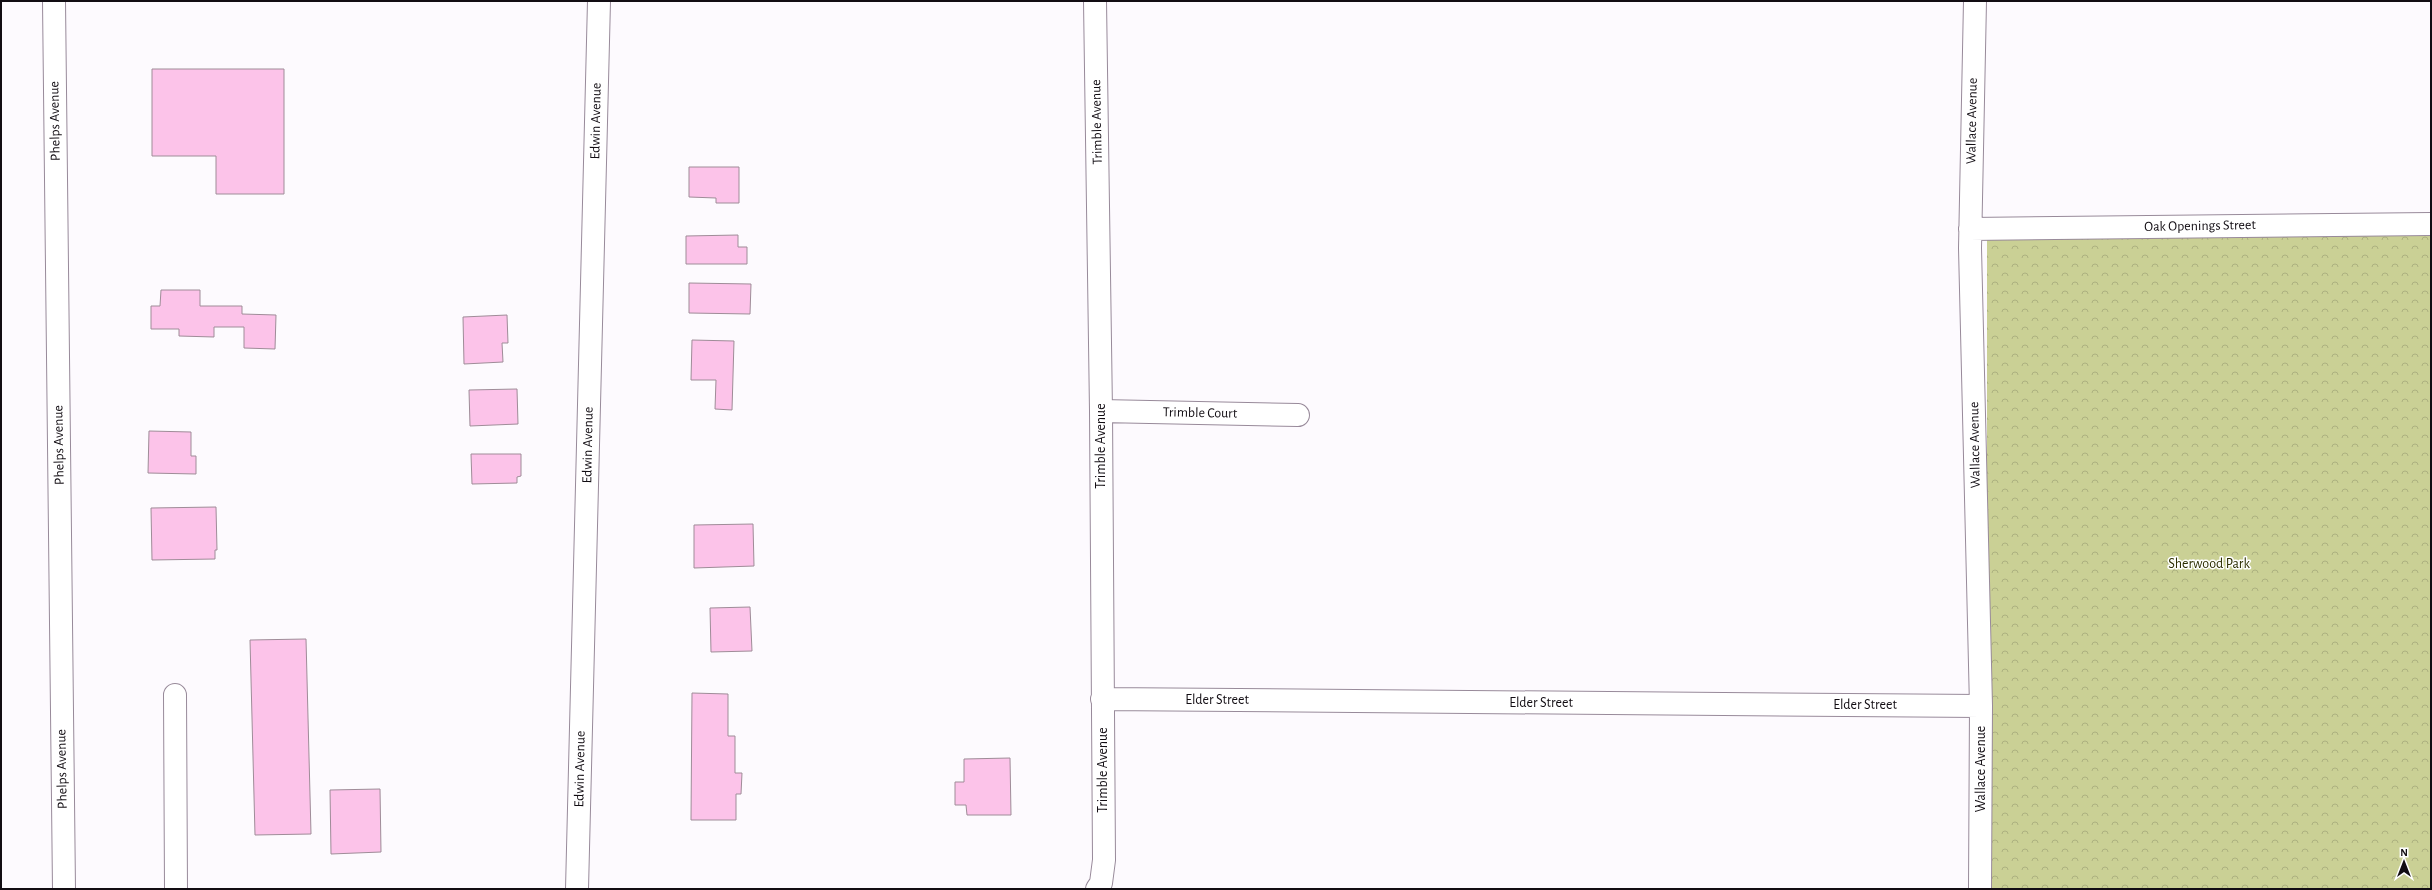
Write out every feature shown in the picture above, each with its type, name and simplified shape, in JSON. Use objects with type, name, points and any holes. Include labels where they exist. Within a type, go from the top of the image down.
[{"type":"street","name":"Phelps Avenue","points":[[54,1],[64,889]]},
{"type":"street","name":"Edwin Avenue","points":[[577,889],[599,1]]},
{"type":"street","name":"Trimble Avenue","points":[[1095,1],[1101,410],[1104,860],[1101,883],[1097,889]]},
{"type":"street","name":"Wallace Avenue","points":[[1975,1],[1970,229],[1981,706],[1980,889]]},
{"type":"street","name":"Oak Openings Street","points":[[1970,229],[2431,224]]},
{"type":"street","name":"Trimble Court","points":[[1101,410],[1298,415]]},
{"type":"street","points":[[175,695],[176,889]]},
{"type":"street","name":"Elder Street","points":[[1102,699],[1981,706]]},
{"type":"green space","name":"Sherwood Park","points":[[2431,231],[2431,889],[1987,889],[1987,240]]},
{"type":"building","points":[[152,69],[284,69],[284,194],[216,194],[216,156],[152,156]]},
{"type":"building","points":[[689,167],[739,167],[739,203],[716,203],[716,198],[689,197]]},
{"type":"building","points":[[738,235],[738,247],[747,247],[747,264],[686,264],[686,236]]},
{"type":"building","points":[[689,283],[751,284],[750,314],[689,313]]},
{"type":"building","points":[[161,290],[200,290],[200,306],[242,306],[242,314],[276,315],[275,349],[244,348],[244,327],[214,327],[214,337],[179,336],[179,329],[151,329],[151,306],[160,306]]},
{"type":"building","points":[[507,315],[508,343],[502,343],[503,362],[464,364],[463,317]]},
{"type":"building","points":[[692,340],[734,341],[732,410],[715,409],[716,380],[691,380]]},
{"type":"building","points":[[517,389],[518,424],[470,426],[469,390]]},
{"type":"building","points":[[149,431],[191,432],[191,456],[196,456],[196,474],[148,473]]},
{"type":"building","points":[[471,454],[521,454],[521,476],[517,477],[517,483],[472,484]]},
{"type":"building","points":[[216,507],[217,550],[215,550],[215,559],[152,560],[151,508]]},
{"type":"building","points":[[753,524],[754,566],[694,568],[694,525]]},
{"type":"building","points":[[750,607],[752,651],[711,652],[710,608]]},
{"type":"building","points":[[306,639],[311,834],[255,835],[250,640]]},
{"type":"building","points":[[692,693],[728,694],[728,736],[735,736],[735,773],[742,773],[741,794],[736,794],[736,820],[691,820]]},
{"type":"building","points":[[1010,758],[1011,815],[967,815],[966,805],[955,805],[955,782],[964,782],[964,759]]},
{"type":"building","points":[[380,789],[381,852],[331,854],[330,790]]}]
